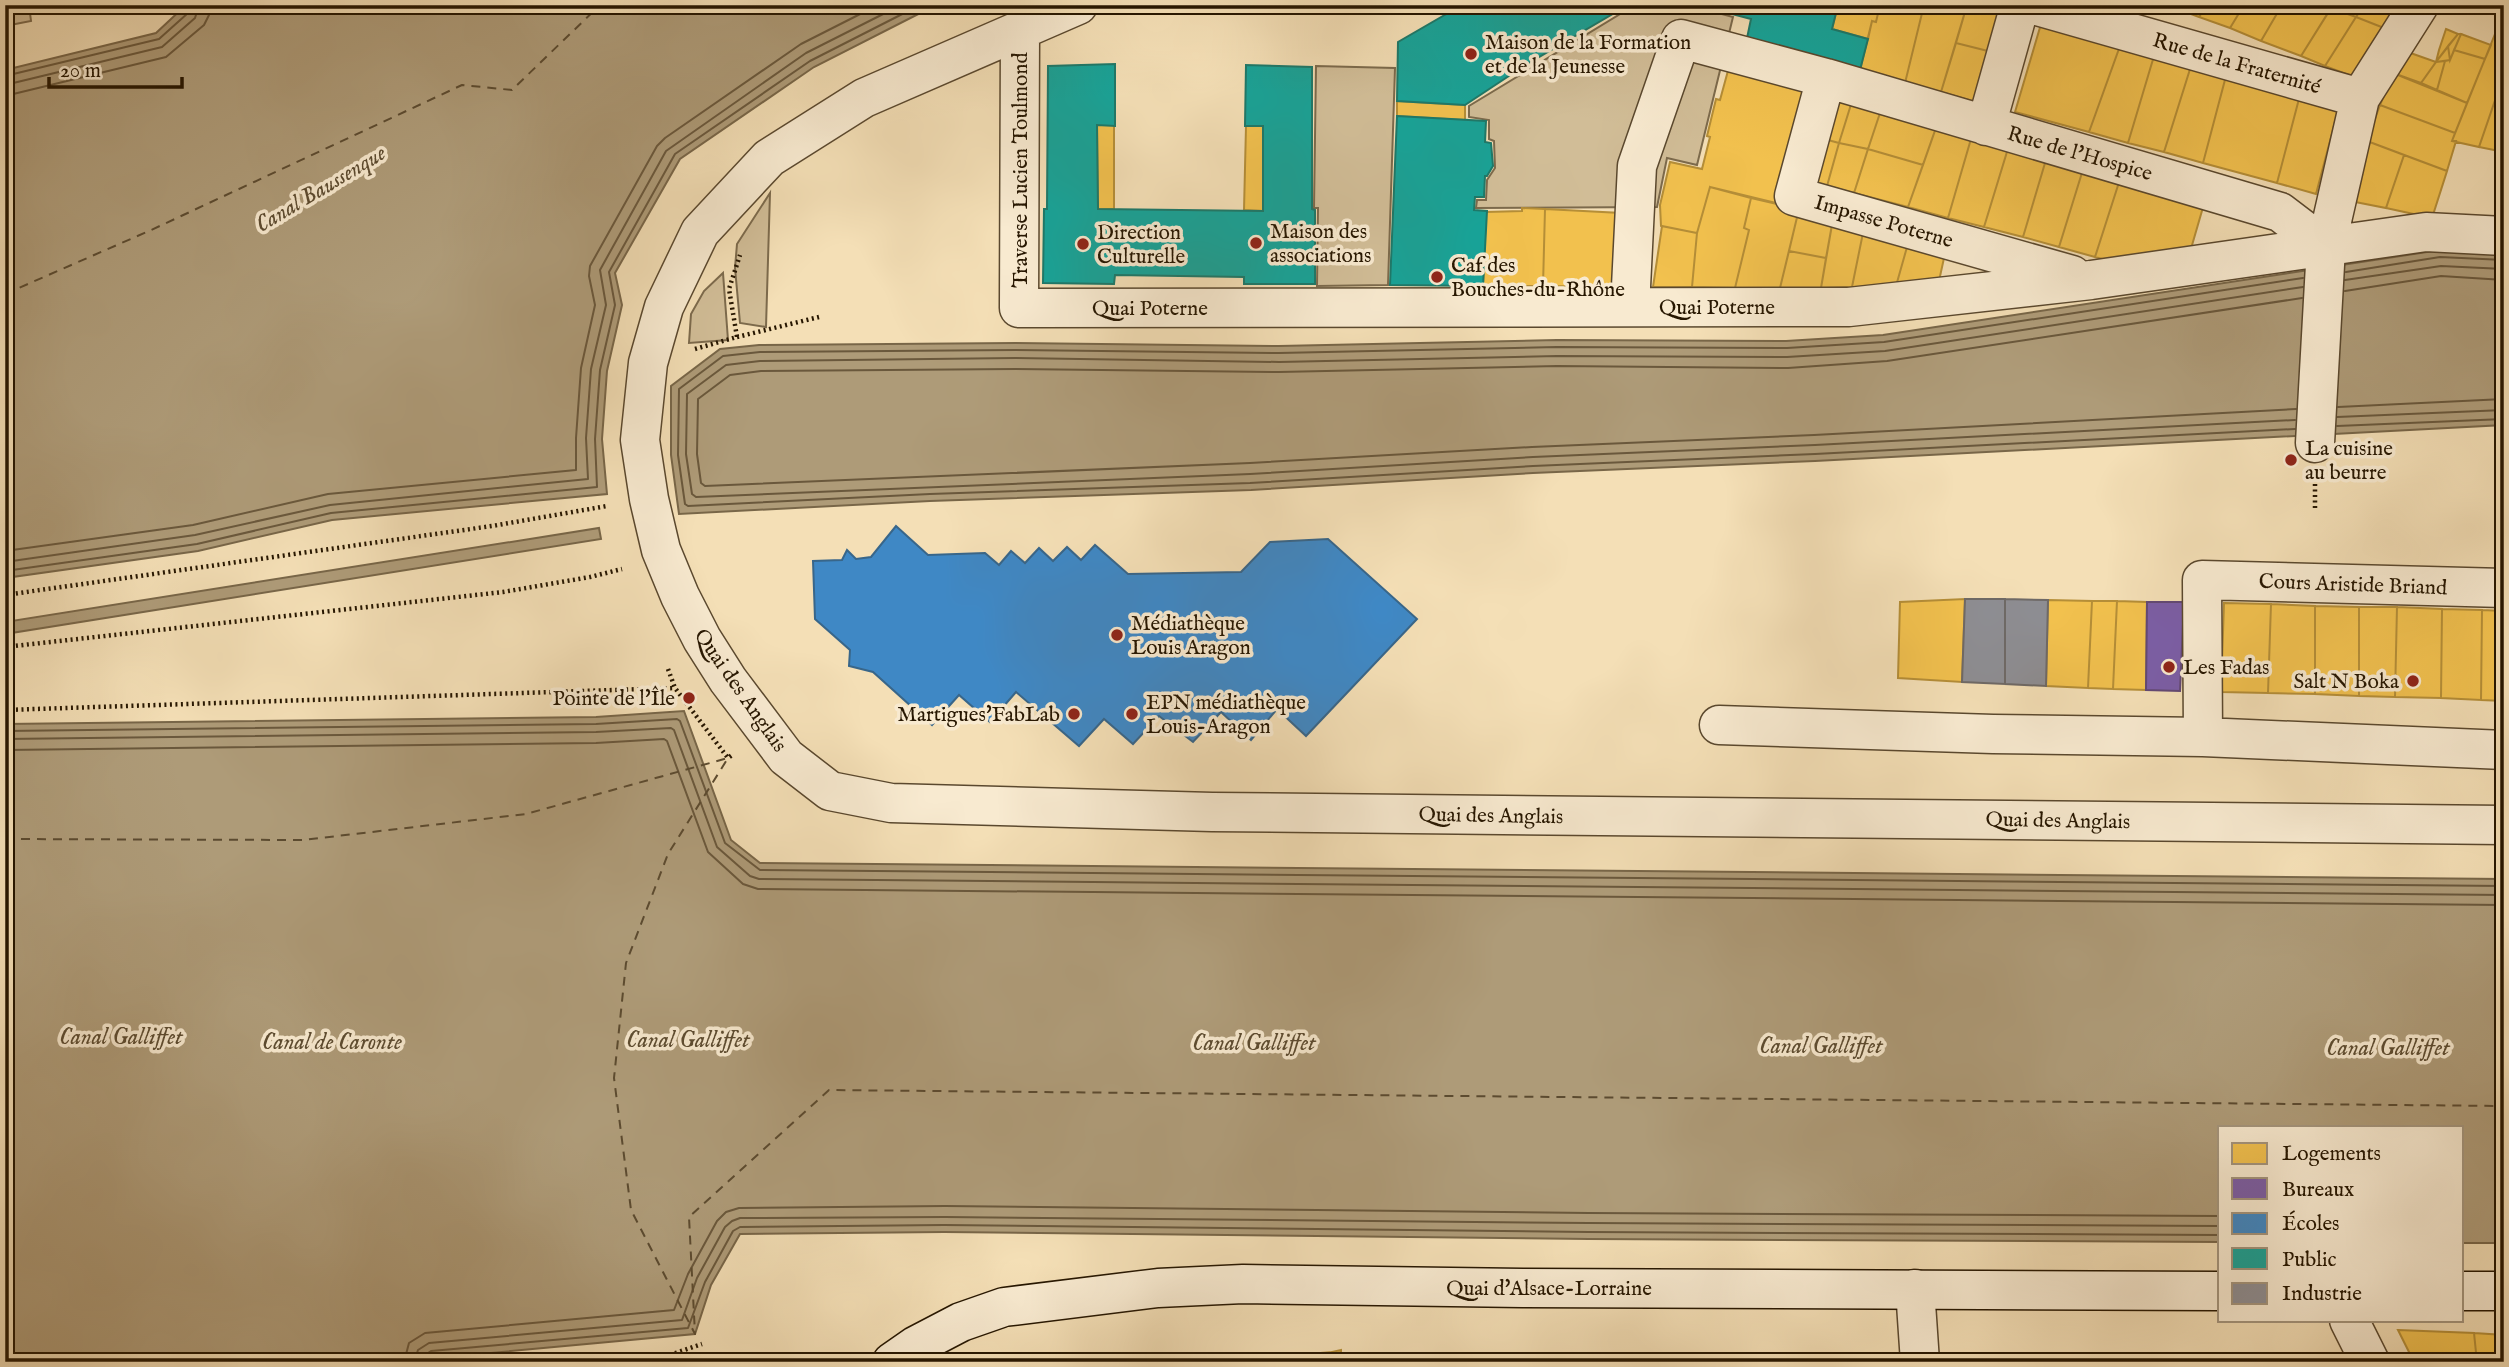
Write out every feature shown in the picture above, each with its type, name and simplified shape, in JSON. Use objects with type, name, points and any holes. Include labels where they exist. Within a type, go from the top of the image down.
[{"type":"street","name":"Quai des Anglais","points":[[1078,5],[864,98],[769,158],[701,232],[664,307],[648,363],[640,440],[649,499],[661,550],[696,628],[728,680],[786,757],[830,791],[891,803],[1226,812],[2504,825]]},
{"type":"street","points":[[1986,125],[2020,5]]},
{"type":"street","name":"Rue de la Fraternité","points":[[2034,5],[2360,98]]},
{"type":"street","points":[[2315,443],[2326,247],[2360,98],[2419,5]]},
{"type":"street","name":"Traverse Lucien Toulmond","points":[[1019,308],[1020,31]]},
{"type":"street","name":"Rue de l'Hospice","points":[[1630,307],[1637,166],[1681,39],[1825,78],[2280,212],[2326,247]]},
{"type":"street","name":"Impasse Poterne","points":[[1825,78],[1794,196],[2091,280]]},
{"type":"street","name":"Quai Poterne","points":[[1019,308],[1849,307],[2091,280],[2426,232],[2504,236]]},
{"type":"street","name":"Cours Aristide Briand","points":[[2203,737],[2202,580],[2504,588]]},
{"type":"street","points":[[1719,725],[1993,734],[2203,737],[2504,750]]},
{"type":"street","name":"Quai d'Alsace-Lorraine","points":[[892,1362],[915,1346],[961,1322],[1004,1307],[1158,1288],[1244,1284],[2218,1291]]},
{"type":"street","points":[[1915,1289],[1920,1362]]},
{"type":"street","points":[[2464,1291],[2504,1291]]},
{"type":"street","points":[[2350,1322],[2370,1362]]},
{"type":"path","points":[[737,337],[729,289],[743,244]]},
{"type":"path","points":[[692,350],[819,317]]},
{"type":"path","points":[[5,595],[492,526],[610,506]]},
{"type":"path","points":[[5,647],[503,592],[590,577],[629,567]]},
{"type":"path","points":[[5,710],[675,688]]},
{"type":"path","points":[[649,1362],[702,1344]]},
{"type":"shaded area","points":[[5,5],[29,5],[31,21],[5,26]]},
{"type":"shaded area","points":[[1635,5],[1688,5],[1733,17],[1697,165],[1667,158],[1657,207],[1476,208],[1477,200],[1486,200],[1487,180],[1495,168],[1494,141],[1489,139],[1489,120],[1469,117],[1469,106]]},
{"type":"shaded area","points":[[1316,66],[1395,68],[1388,285],[1317,286],[1318,208],[1314,208]]},
{"type":"shaded area","points":[[770,193],[766,327],[740,323],[735,268],[737,244]]},
{"type":"shaded area","points":[[723,273],[728,340],[689,343],[691,314],[704,291]]},
{"type":"water","name":"Canal Baussenque","points":[[186,5],[936,5],[814,67],[680,159],[615,273],[622,305],[607,371],[602,439],[607,494],[332,520],[198,551],[5,578],[5,70],[156,33]]},
{"type":"water","points":[[2440,250],[2504,254],[2504,425],[1533,473],[1251,490],[930,501],[679,514],[671,455],[671,386],[720,349],[759,345],[1015,343],[1279,346],[1557,340],[1786,341],[1883,335]]},
{"type":"water","points":[[599,528],[601,539],[5,634],[5,622]]},
{"type":"water","name":"Canal de Caronte","points":[[684,711],[731,840],[760,863],[2504,879],[2504,1243],[2464,1243],[2464,1126],[2218,1126],[2218,1242],[944,1232],[740,1234],[711,1285],[695,1334],[393,1362],[5,1362],[5,724],[596,717]]},
{"type":"building: Logements","points":[[1838,5],[1880,5],[1876,22],[1872,21],[1868,39],[1832,29]]},
{"type":"building: Logements","points":[[1880,5],[1924,5],[1905,83],[1860,70],[1872,21],[1876,22]]},
{"type":"building: Logements","points":[[1924,5],[1967,5],[1941,92],[1905,83]]},
{"type":"building: Logements","points":[[1967,5],[2008,16],[1996,53],[1956,43]]},
{"type":"building: Logements","points":[[2167,5],[2207,5],[2199,17]]},
{"type":"building: Logements","points":[[2207,5],[2244,5],[2230,28],[2199,17]]},
{"type":"building: Logements","points":[[2244,5],[2282,5],[2261,41],[2230,28]]},
{"type":"building: Logements","points":[[2282,5],[2316,5],[2328,13],[2301,56],[2261,41]]},
{"type":"building: Logements","points":[[2316,5],[2332,5],[2328,13]]},
{"type":"building: Logements","points":[[2332,5],[2364,5],[2356,17],[2331,8]]},
{"type":"building: Logements","points":[[2364,5],[2399,5],[2384,28],[2356,17]]},
{"type":"building: Logements","points":[[2331,8],[2356,17],[2325,66],[2301,56]]},
{"type":"building: Logements","points":[[2503,14],[2504,74],[2479,147],[2452,141]]},
{"type":"building: Logements","points":[[2356,17],[2384,28],[2354,77],[2325,66]]},
{"type":"building: Logements","points":[[2041,24],[2120,46],[2089,132],[2015,112]]},
{"type":"building: Logements","points":[[2446,29],[2458,34],[2436,62],[2439,50]]},
{"type":"building: Logements","points":[[2461,34],[2450,60],[2448,46]]},
{"type":"building: Logements","points":[[2461,34],[2491,45],[2485,59],[2454,50]]},
{"type":"building: Logements","points":[[1956,43],[1996,53],[1983,104],[1941,92]]},
{"type":"building: Logements","points":[[2120,46],[2154,56],[2128,143],[2089,132]]},
{"type":"building: Logements","points":[[2448,46],[2450,60],[2436,62]]},
{"type":"building: Logements","points":[[2402,50],[2436,62],[2421,83],[2393,73]]},
{"type":"building: Logements","points":[[2454,50],[2485,59],[2467,103],[2437,90],[2445,61],[2450,60]]},
{"type":"building: Logements","points":[[2154,56],[2191,66],[2164,152],[2128,143]]},
{"type":"building: Logements","points":[[2445,61],[2437,90],[2421,83],[2436,62]]},
{"type":"building: Logements","points":[[2191,66],[2226,76],[2203,163],[2164,152]]},
{"type":"building: Logements","points":[[1729,67],[1805,90],[1776,203],[1710,187],[1697,233],[1661,226],[1660,205],[1670,162],[1702,169],[1716,99],[1720,100]]},
{"type":"building: Logements","points":[[2393,73],[2467,103],[2455,133],[2380,105]]},
{"type":"building: Logements","points":[[2504,74],[2504,152],[2479,147]]},
{"type":"building: Logements","points":[[2226,76],[2300,95],[2277,183],[2203,163]]},
{"type":"building: Logements","points":[[1825,91],[1853,98],[1839,143],[1813,136]]},
{"type":"building: Logements","points":[[2300,95],[2339,107],[2316,194],[2277,183]]},
{"type":"building: Logements","points":[[1853,98],[1882,107],[1868,149],[1839,143]]},
{"type":"building: Logements","points":[[1397,101],[1465,105],[1465,120],[1397,116]]},
{"type":"building: Logements","points":[[2380,105],[2455,133],[2452,141],[2456,141],[2447,171],[2367,141]]},
{"type":"building: Logements","points":[[1882,107],[1938,122],[1923,165],[1868,149]]},
{"type":"building: Logements","points":[[1938,122],[1973,132],[1948,218],[1908,207]]},
{"type":"building: Logements","points":[[1097,125],[1114,125],[1114,209],[1098,209]]},
{"type":"building: Logements","points":[[1246,126],[1263,126],[1263,211],[1244,210]]},
{"type":"building: Logements","points":[[1973,132],[2010,142],[1984,227],[1948,218]]},
{"type":"building: Logements","points":[[1813,136],[1839,143],[1827,186],[1802,180]]},
{"type":"building: Logements","points":[[2367,141],[2404,155],[2386,208],[2345,200]]},
{"type":"building: Logements","points":[[2010,142],[2048,153],[2023,237],[1984,227]]},
{"type":"building: Logements","points":[[1839,143],[1868,149],[1854,193],[1827,186]]},
{"type":"building: Logements","points":[[1868,149],[1923,165],[1908,207],[1854,193]]},
{"type":"building: Logements","points":[[2048,153],[2085,163],[2059,247],[2023,237]]},
{"type":"building: Logements","points":[[2404,155],[2447,171],[2432,218],[2386,208]]},
{"type":"building: Logements","points":[[2085,163],[2122,173],[2095,257],[2059,247]]},
{"type":"building: Logements","points":[[2122,173],[2206,197],[2188,259],[2135,268],[2095,257]]},
{"type":"building: Logements","points":[[1710,187],[1751,198],[1744,228],[1749,230],[1735,288],[1692,287],[1697,233]]},
{"type":"building: Logements","points":[[1751,198],[1799,209],[1780,288],[1735,288],[1749,230],[1744,228]]},
{"type":"building: Logements","points":[[1522,208],[1545,209],[1543,286],[1483,286],[1486,212],[1522,211]]},
{"type":"building: Logements","points":[[1545,209],[1621,213],[1617,287],[1543,286]]},
{"type":"building: Logements","points":[[1799,209],[1833,219],[1826,258],[1789,251]]},
{"type":"building: Logements","points":[[1833,219],[1864,228],[1852,287],[1821,288]]},
{"type":"building: Logements","points":[[1662,226],[1697,233],[1692,287],[1653,287]]},
{"type":"building: Logements","points":[[1864,228],[1909,240],[1896,286],[1852,287]]},
{"type":"building: Logements","points":[[1909,240],[1946,249],[1937,290],[1896,286]]},
{"type":"building: Logements","points":[[1789,251],[1826,258],[1821,288],[1780,288]]},
{"type":"building: Logements","points":[[1965,599],[1962,682],[1898,678],[1900,602]]},
{"type":"building: Logements","points":[[2048,600],[2092,601],[2088,688],[2046,686]]},
{"type":"building: Logements","points":[[2092,601],[2117,601],[2113,689],[2088,688]]},
{"type":"building: Logements","points":[[2117,601],[2147,602],[2146,690],[2113,689]]},
{"type":"building: Logements","points":[[2224,603],[2271,604],[2268,693],[2221,692]]},
{"type":"building: Logements","points":[[2271,604],[2315,606],[2315,694],[2268,693]]},
{"type":"building: Logements","points":[[2315,606],[2359,607],[2359,696],[2315,694]]},
{"type":"building: Logements","points":[[2359,607],[2397,607],[2395,697],[2359,696]]},
{"type":"building: Logements","points":[[2397,607],[2442,609],[2441,698],[2395,697]]},
{"type":"building: Logements","points":[[2442,609],[2482,610],[2481,700],[2441,698]]},
{"type":"building: Logements","points":[[2482,610],[2504,611],[2504,701],[2481,700]]},
{"type":"building: Logements","points":[[2398,1330],[2474,1333],[2477,1362],[2414,1362]]},
{"type":"building: Logements","points":[[2474,1333],[2504,1335],[2504,1362],[2477,1362]]},
{"type":"building: Logements","points":[[1341,1350],[1341,1362],[1334,1362],[1332,1352]]},
{"type":"building: Logements","points":[[1332,1352],[1334,1362],[1224,1362],[1270,1357]]},
{"type":"building: Logements","points":[[1346,1354],[1587,1355],[1588,1362],[1346,1362]]},
{"type":"building: Logements","points":[[1587,1355],[1596,1355],[1596,1362],[1588,1362]]},
{"type":"building: Logements","points":[[1596,1355],[1607,1355],[1609,1362],[1596,1362]]},
{"type":"building: Logements","points":[[1607,1355],[1618,1356],[1618,1362],[1609,1362]]},
{"type":"building: Logements","points":[[1618,1356],[1810,1359],[1810,1362],[1618,1362]]},
{"type":"building: Logements","points":[[1810,1359],[1896,1360],[1896,1362],[1810,1362]]},
{"type":"building: Bureaux","points":[[2147,602],[2184,602],[2180,691],[2146,690]]},
{"type":"building: Bureaux","points":[[1989,1360],[2115,1362],[1989,1362]]},
{"type":"building: Écoles","name":"Médiathèque Louis Aragon","points":[[896,526],[928,555],[985,553],[999,565],[1011,551],[1025,563],[1039,548],[1053,561],[1067,547],[1081,560],[1095,545],[1128,574],[1241,572],[1270,542],[1328,539],[1417,619],[1306,736],[1277,709],[1251,740],[1221,712],[1193,742],[1159,716],[1133,744],[1104,719],[1079,746],[1016,692],[990,722],[959,695],[932,725],[873,672],[849,666],[850,650],[815,619],[813,561],[842,560],[847,550],[856,559],[871,557]]},
{"type":"building: Public","name":"Maison de la Formation et de la Jeunesse","points":[[1462,5],[1628,5],[1524,66],[1465,105],[1397,101],[1398,42]]},
{"type":"building: Public","name":"Maison de la Formation et de la Jeunesse","points":[[1698,5],[1838,5],[1832,29],[1868,39],[1860,70],[1746,43],[1751,19]]},
{"type":"building: Public","points":[[1115,64],[1115,126],[1097,125],[1098,209],[1263,211],[1263,126],[1245,126],[1246,65],[1312,67],[1315,284],[1244,284],[1244,277],[1115,275],[1114,284],[1043,283],[1044,209],[1047,209],[1048,66]]},
{"type":"building: Public","points":[[1397,116],[1486,121],[1485,142],[1491,143],[1493,166],[1485,176],[1484,197],[1475,197],[1474,210],[1487,211],[1483,286],[1390,285]]},
{"type":"building: Industrie","points":[[1965,599],[2005,599],[2005,684],[1962,682]]},
{"type":"building: Industrie","points":[[2005,599],[2048,600],[2046,686],[2005,684]]},
{"type":"ferry route","points":[[5,294],[149,231],[462,85],[512,90],[600,5]]},
{"type":"ferry route","points":[[5,839],[303,840],[526,814],[728,758],[668,854],[626,963],[614,1078],[631,1210],[695,1334],[689,1217],[829,1090],[2504,1106]]},
{"type":"place","name":"Maison de la Formation et de la Jeunesse","points":[[1471,54]]},
{"type":"place","name":"Maison des associations","points":[[1256,243]]},
{"type":"place","name":"Direction Culturelle","points":[[1083,244]]},
{"type":"place","name":"Caf des Bouches-du-Rhône","points":[[1437,277]]},
{"type":"place","name":"La cuisine au beurre","points":[[2291,460]]},
{"type":"place","name":"Médiathèque Louis Aragon","points":[[1117,635]]},
{"type":"place","name":"Les Fadas","points":[[2169,667]]},
{"type":"place","name":"Salt N Boka","points":[[2413,681]]},
{"type":"place","name":"Pointe de l'Île","points":[[689,698]]},
{"type":"place","name":"Martigues'FabLab","points":[[1074,714]]},
{"type":"place","name":"EPN médiathèque Louis-Aragon","points":[[1132,714]]},
{"type":"water label","name":"Canal Galliffet","points":[[121,1036]]},
{"type":"water label","name":"Canal Galliffet","points":[[688,1039]]},
{"type":"water label","name":"Canal Galliffet","points":[[1254,1042]]},
{"type":"water label","name":"Canal Galliffet","points":[[1821,1045]]},
{"type":"water label","name":"Canal Galliffet","points":[[2388,1047]]}]
